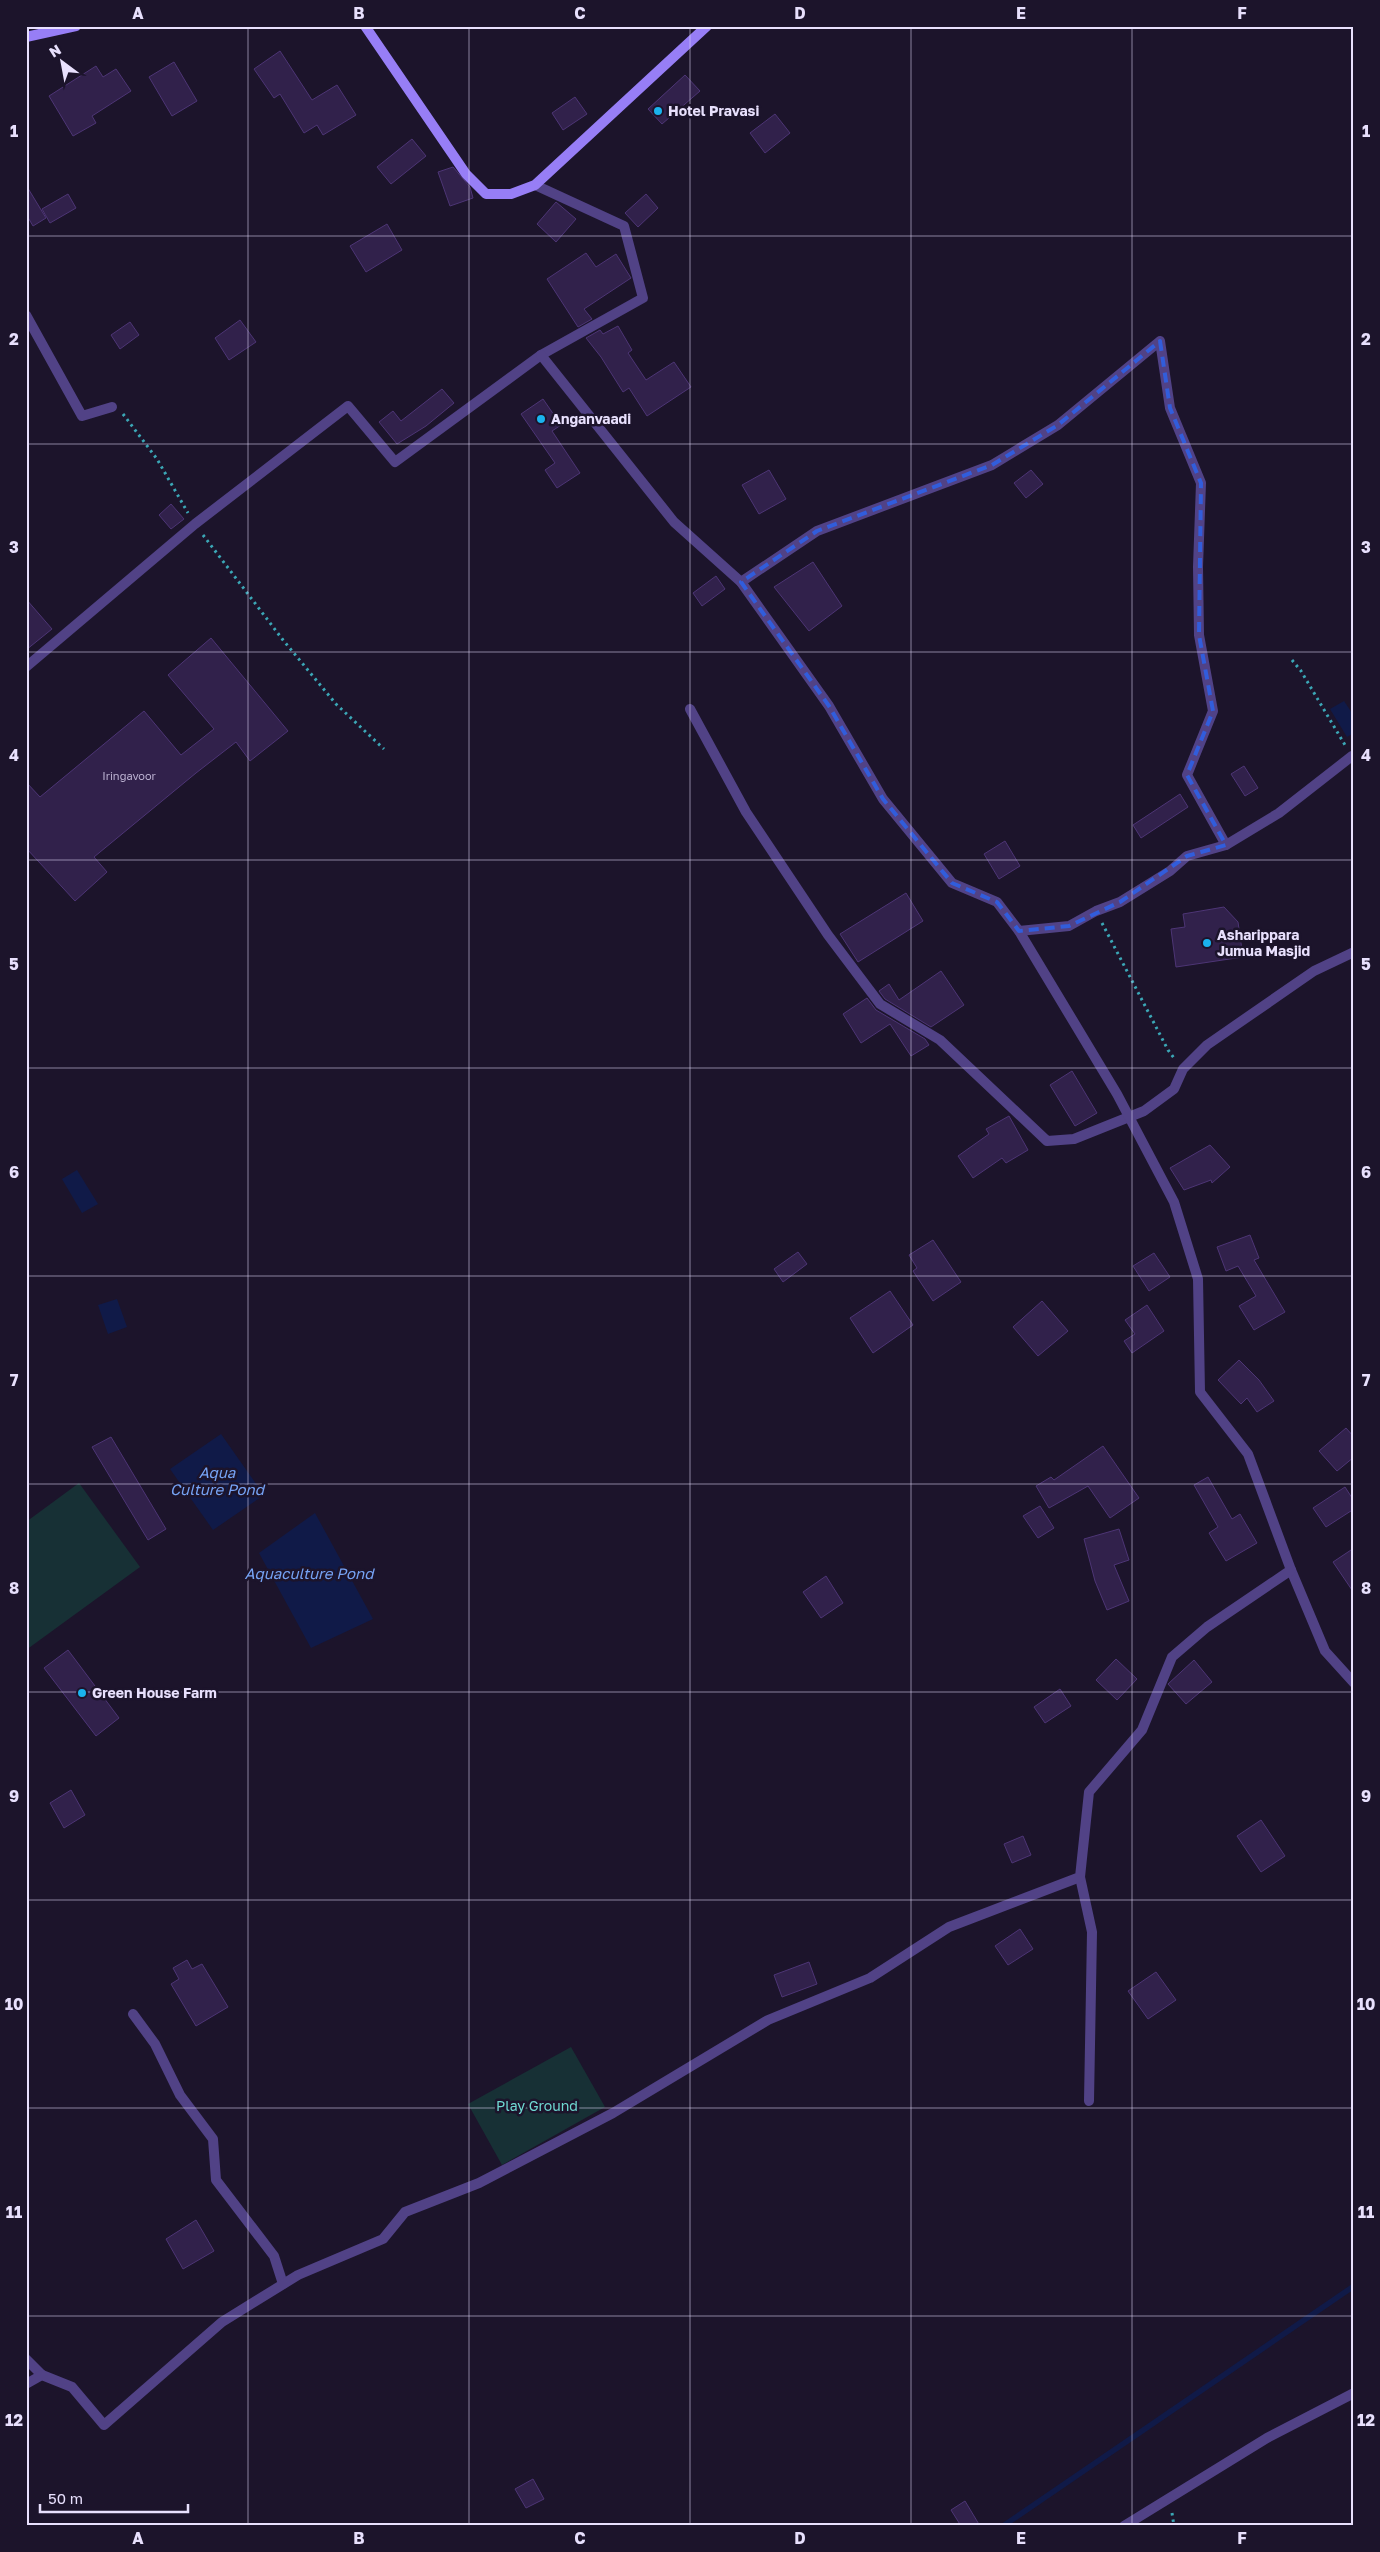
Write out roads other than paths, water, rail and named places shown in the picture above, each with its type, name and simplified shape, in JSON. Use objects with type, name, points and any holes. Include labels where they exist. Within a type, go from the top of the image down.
[{"type":"main road","points":[[26,36],[76,26]]},
{"type":"main road","points":[[365,26],[466,174],[486,194],[511,194],[535,185],[707,26]]},
{"type":"street","points":[[26,667],[195,524],[348,406],[395,462],[541,355],[643,298],[624,226],[535,185]]},
{"type":"street","points":[[26,315],[82,416],[112,407]]},
{"type":"street","points":[[741,582],[817,531],[992,465],[1058,425],[1160,341],[1170,408],[1201,483],[1199,635],[1213,711],[1188,774],[1226,845]]},
{"type":"street","points":[[541,355],[674,522],[741,582],[829,706],[883,799],[952,883],[997,902],[1019,930],[1129,1117],[1174,1202],[1198,1280],[1200,1392],[1248,1454],[1291,1570],[1325,1651],[1354,1683]]},
{"type":"street","points":[[690,709],[746,812],[828,935],[880,1004],[940,1040],[1047,1141],[1074,1140],[1144,1111],[1174,1089],[1183,1069],[1207,1045],[1314,971],[1354,952]]},
{"type":"street","points":[[1019,930],[1069,926],[1120,902],[1170,871],[1187,856],[1226,845],[1279,813],[1352,756]]},
{"type":"street","points":[[1089,2101],[1092,1932],[1080,1877],[1089,1792],[1142,1730],[1172,1657],[1207,1627],[1291,1570]]},
{"type":"street","points":[[26,2359],[42,2375],[72,2387],[104,2425],[222,2322],[298,2274],[383,2240],[405,2212],[496,2174],[613,2113],[768,2020],[870,1978],[949,1927],[1080,1877]]},
{"type":"street","points":[[133,2014],[155,2044],[180,2095],[213,2139],[216,2180],[274,2256],[283,2284]]},
{"type":"street","points":[[26,2384],[42,2375]]},
{"type":"street","points":[[1124,2526],[1267,2438],[1354,2393]]},
{"type":"water","points":[[1344,701],[1354,716],[1354,733],[1347,737],[1330,709]]},
{"type":"water","points":[[77,1170],[98,1204],[82,1213],[62,1179]]},
{"type":"water","points":[[117,1299],[127,1327],[108,1334],[98,1305]]},
{"type":"water","name":"Aqua Culture Pond","points":[[221,1434],[264,1495],[213,1530],[170,1469]]},
{"type":"water","name":"Aquaculture Pond","points":[[315,1513],[373,1619],[311,1648],[259,1553]]},
{"type":"waterway","points":[[1003,2526],[1354,2286]]},
{"type":"place","name":"Hotel Pravasi","points":[[658,111]]},
{"type":"place","name":"Anganvaadi","points":[[541,419]]},
{"type":"place","name":"Asharippara Jumua Masjid","points":[[1207,943]]},
{"type":"place","name":"Green House Farm","points":[[82,1693]]},
{"type":"park label","name":"Play Ground","points":[[537,2106]]}]
